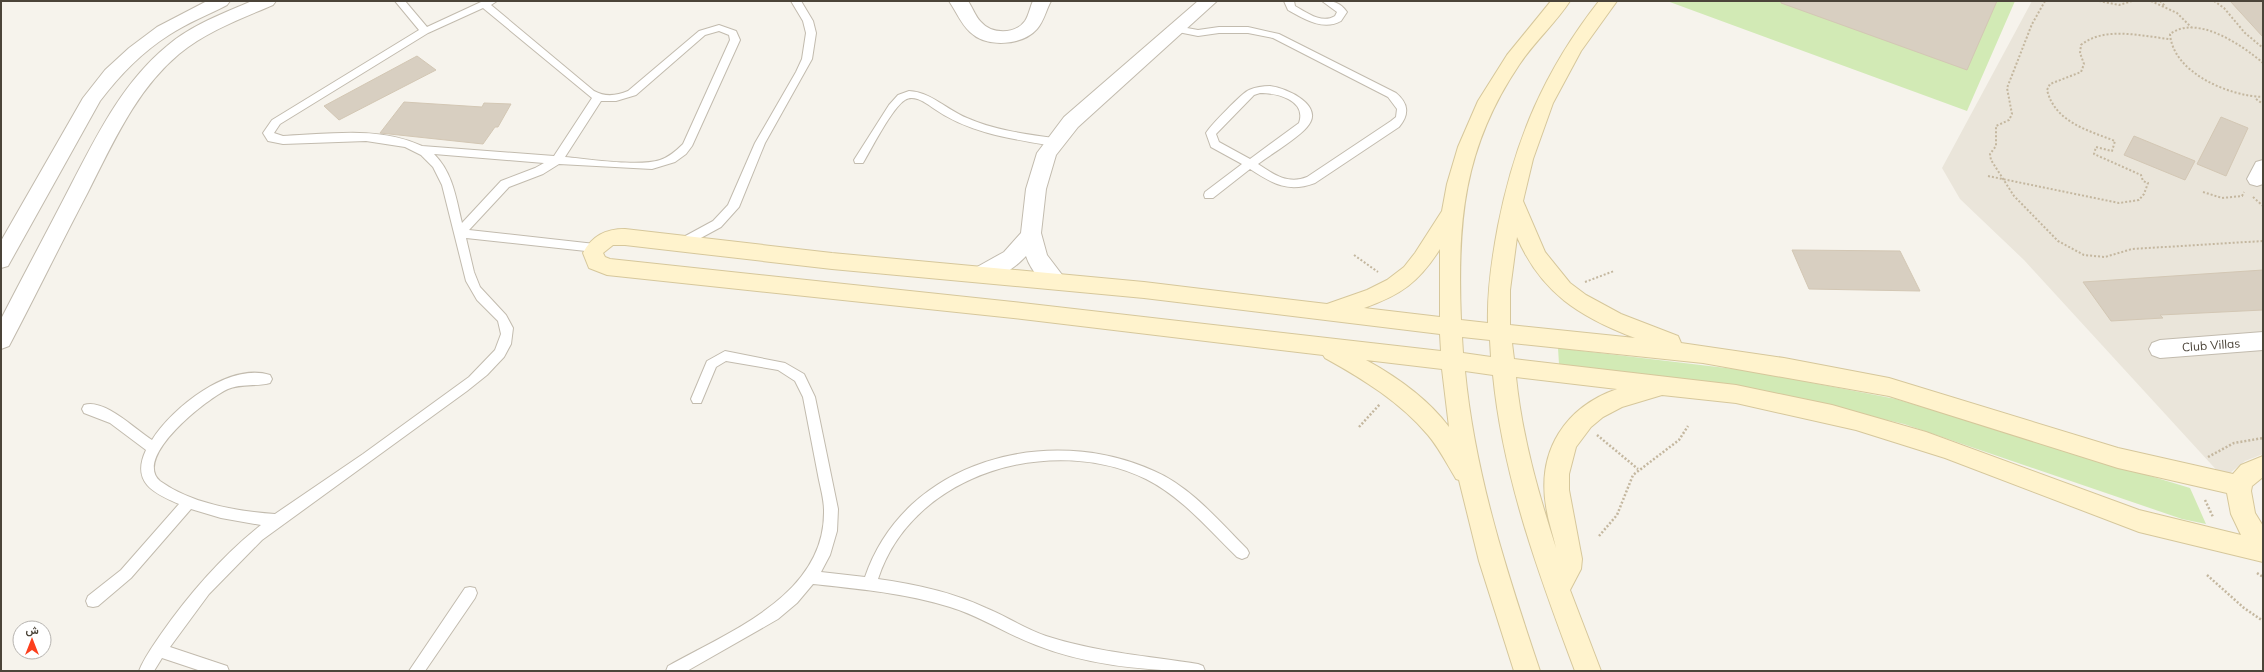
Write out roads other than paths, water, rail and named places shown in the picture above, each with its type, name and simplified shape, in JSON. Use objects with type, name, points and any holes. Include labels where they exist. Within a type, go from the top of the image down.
[{"type":"street","points":[[1,260],[92,98],[111,74],[135,52],[163,31],[221,1]]},
{"type":"street","points":[[1,313],[99,126],[126,87],[148,62],[174,39],[207,20],[251,1]]},
{"type":"street","points":[[1,340],[112,126],[140,86],[162,61],[185,41],[215,23],[267,1]]},
{"type":"street","points":[[958,1],[965,9],[974,26],[980,31],[998,36],[1014,34],[1027,28],[1033,22],[1042,1]]},
{"type":"street","points":[[984,274],[1014,257],[1025,245],[1031,233],[1038,176],[1054,142],[1071,122],[1208,1]]},
{"type":"street","points":[[1527,671],[1481,525],[1461,431],[1452,362],[1450,327],[1450,255],[1455,189],[1470,140],[1494,87],[1521,46],[1561,1]]},
{"type":"street","points":[[1588,671],[1556,589],[1521,476],[1511,429],[1503,369],[1499,300],[1513,198],[1525,152],[1545,97],[1587,26],[1608,1]]},
{"type":"street","points":[[1513,198],[1536,256],[1548,273],[1565,291],[1583,305],[1618,324],[1703,354]]},
{"type":"street","points":[[1327,312],[1379,294],[1410,274],[1422,260],[1453,210]]},
{"type":"street","points":[[1031,233],[1037,258],[1055,280]]},
{"type":"street","points":[[2240,486],[2118,458],[1944,402],[1889,387],[1836,375],[1703,354],[1500,333],[1055,280],[832,261],[618,236],[605,240],[595,248],[593,253],[596,262],[607,266],[1076,317],[1503,369],[1670,386],[1786,404],[1880,427],[1927,442],[2139,520],[2177,532],[2263,551]]},
{"type":"street","name":"Club Villas","points":[[2160,349],[2263,341]]},
{"type":"street","points":[[1324,347],[1395,390],[1420,411],[1437,430],[1472,483]]},
{"type":"street","points":[[1556,589],[1567,576],[1571,559],[1558,507],[1556,486],[1557,468],[1562,450],[1570,434],[1582,421],[1608,402],[1624,396],[1670,386]]},
{"type":"street","points":[[2263,466],[2246,475],[2240,486],[2238,498],[2240,510],[2247,524],[2263,545]]},
{"type":"lane","points":[[400,1],[425,31]]},
{"type":"lane","points":[[682,243],[717,224],[733,208],[760,143],[781,104],[801,72],[807,58],[811,33],[808,21],[796,1]]},
{"type":"lane","points":[[1289,1],[1291,8],[1326,23],[1336,20],[1342,12],[1337,6],[1327,1]]},
{"type":"lane","points":[[146,671],[159,650],[206,587],[234,558],[277,520],[402,435],[455,394],[500,354],[506,342],[508,331],[505,321],[488,306],[475,288],[470,278],[441,171],[432,157],[423,150],[408,143],[391,139],[283,140],[272,138],[268,133],[276,122],[425,31],[488,3],[590,93],[598,97],[611,99],[632,93],[707,31],[725,29],[733,33],[735,36],[687,146],[675,158],[662,164],[647,167],[423,150]]},
{"type":"lane","points":[[1176,28],[1198,33],[1219,30],[1248,30],[1276,36],[1392,95],[1401,105],[1402,115],[1395,124],[1306,183],[1285,184],[1250,164],[1215,144],[1211,137],[1212,130],[1256,90],[1270,88],[1284,92],[1304,107],[1306,111],[1306,120],[1250,164],[1208,195]]},
{"type":"lane","points":[[859,160],[898,100],[909,95],[922,96],[951,115],[982,128],[1054,142]]},
{"type":"lane","points":[[459,233],[505,184],[539,171],[557,160],[598,97]]},
{"type":"lane","points":[[459,233],[595,248]]},
{"type":"lane","points":[[672,671],[773,614],[792,598],[810,578],[823,555],[830,532],[831,509],[805,387],[800,378],[781,366],[725,356],[711,364],[697,399]]},
{"type":"lane","points":[[266,379],[246,379],[212,391],[188,411],[161,437],[153,448],[148,459],[147,469],[149,478],[155,486],[188,503],[230,515],[277,520]]},
{"type":"lane","points":[[88,409],[98,410],[114,418],[133,435],[153,448]]},
{"type":"lane","points":[[870,583],[883,549],[892,534],[917,508],[932,497],[953,482],[976,471],[1001,462],[1045,455],[1077,455],[1102,459],[1127,465],[1150,475],[1191,503],[1242,553]]},
{"type":"lane","points":[[93,601],[126,574],[188,503]]},
{"type":"lane","points":[[810,578],[870,583],[944,598],[971,608],[1022,633],[1048,643],[1075,650],[1198,671]]},
{"type":"lane","points":[[416,671],[470,593]]},
{"type":"lane","points":[[159,650],[222,671]]}]
